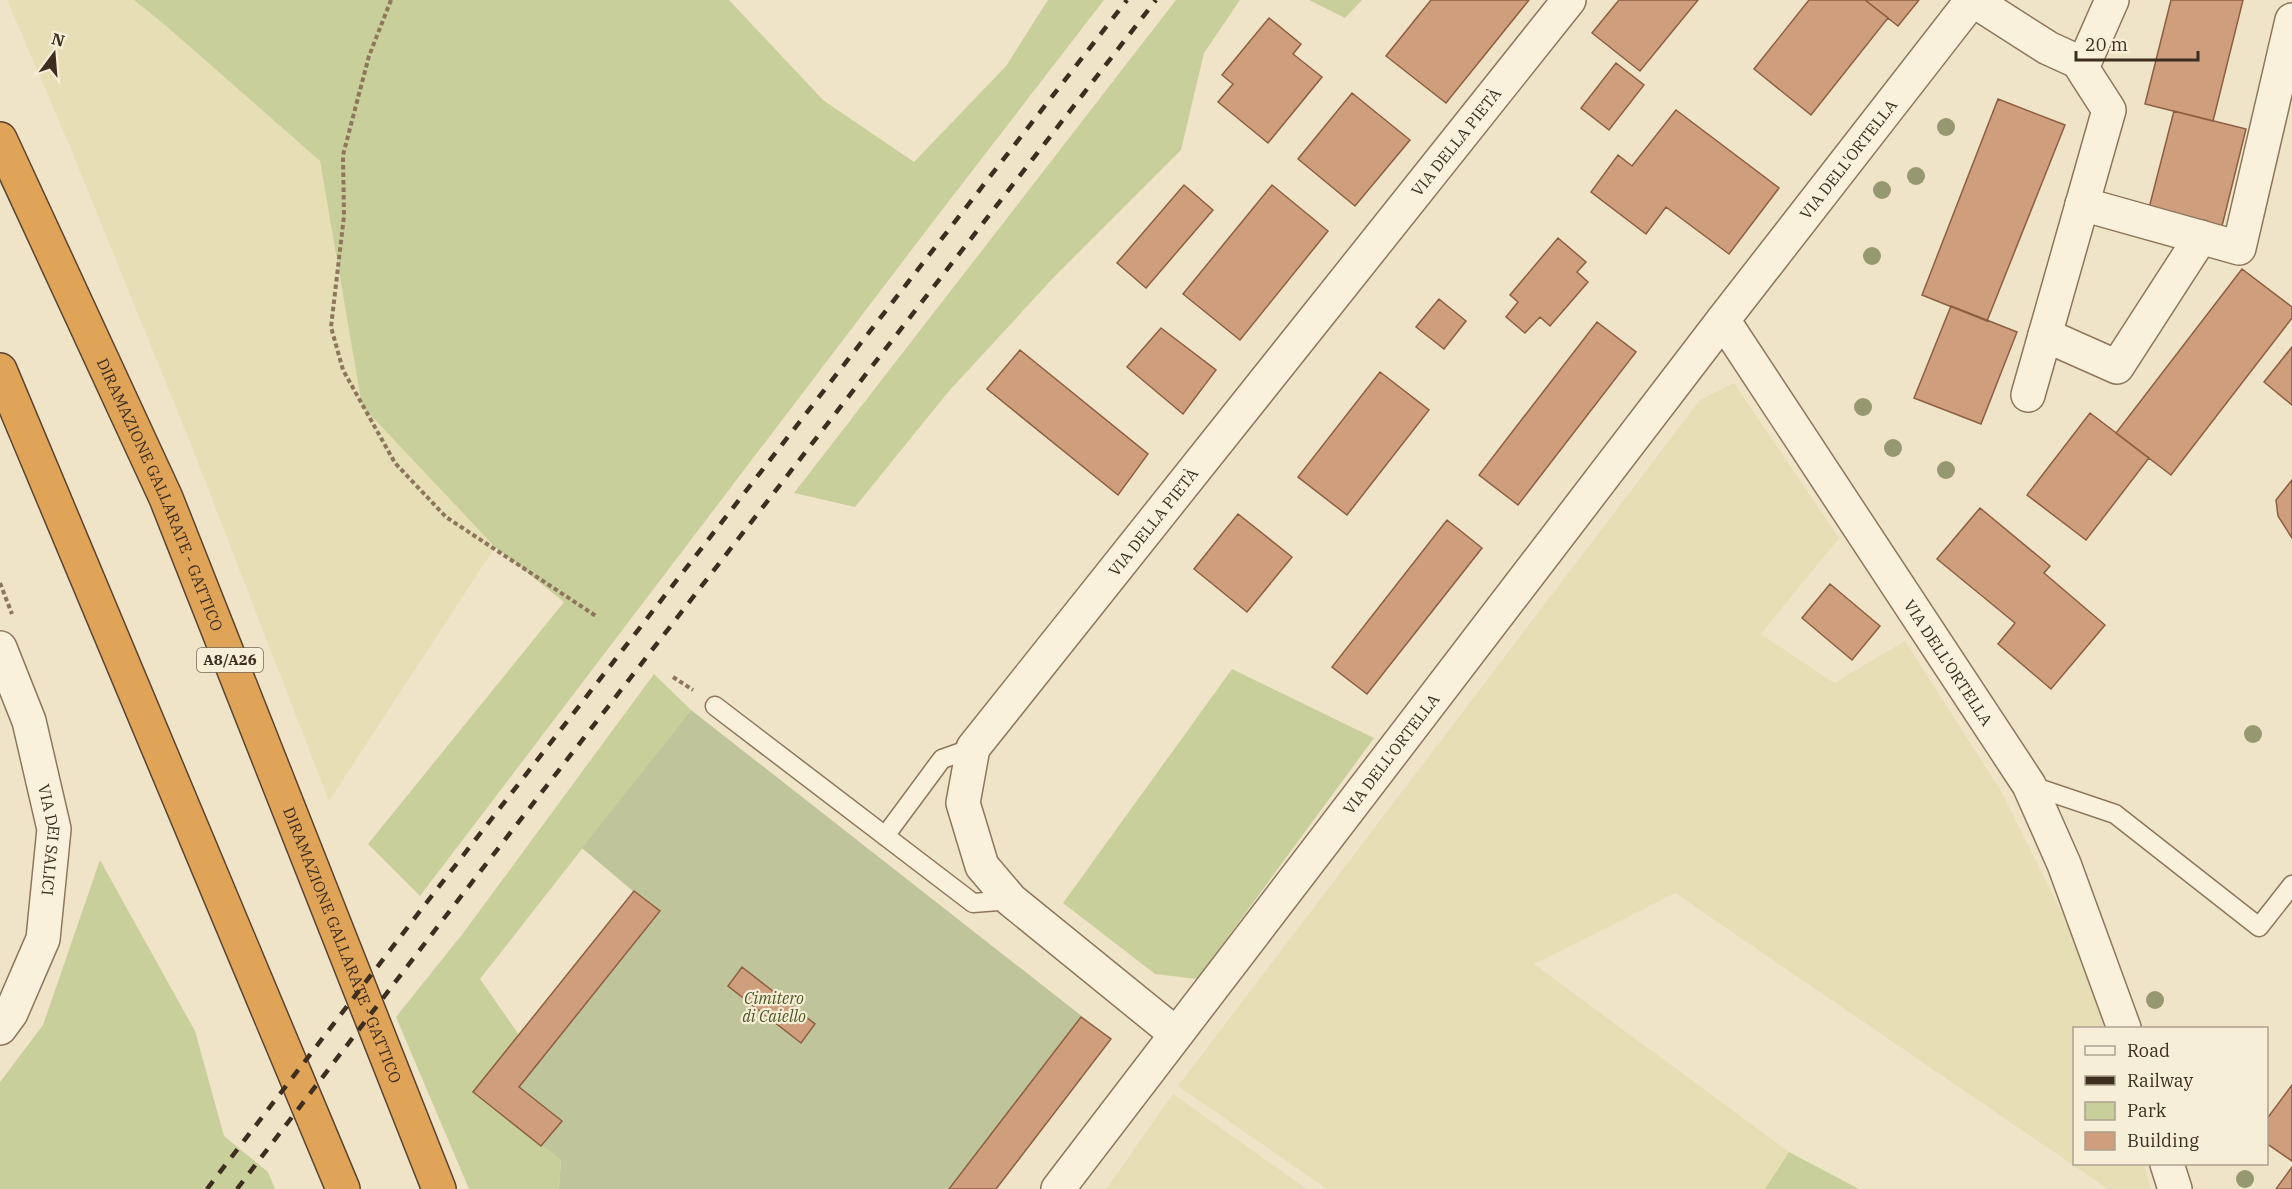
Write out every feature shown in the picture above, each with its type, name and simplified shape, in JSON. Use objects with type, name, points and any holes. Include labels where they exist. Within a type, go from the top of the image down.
[{"type":"highway","name":"DIRAMAZIONE GALLARATE - GATTICO","points":[[0,139],[166,498],[439,1189]]},
{"type":"highway","points":[[0,370],[343,1189]]},
{"type":"street","name":"VIA DELLA PIETÀ","points":[[1176,1034],[1011,900],[982,866],[963,803],[973,748],[1569,0]]},
{"type":"street","points":[[1972,0],[2048,48],[2083,64]]},
{"type":"street","name":"VIA DELL'ORTELLA","points":[[1058,1189],[1723,320],[1972,0]]},
{"type":"street","points":[[2028,395],[2109,110],[2082,68],[2112,0]]},
{"type":"street","points":[[2082,204],[2239,248],[2292,20]]},
{"type":"street","points":[[2045,335],[2117,367],[2201,237]]},
{"type":"street","name":"VIA DELL'ORTELLA","points":[[1723,320],[2029,785],[2064,864],[2123,1027]]},
{"type":"street","name":"VIA DEI SALICI","points":[[0,648],[29,722],[54,829],[43,939],[11,1013],[0,1028]]},
{"type":"street","points":[[2167,1165],[2175,1189]]},
{"type":"lane","points":[[715,706],[973,903],[1011,900]]},
{"type":"lane","points":[[885,836],[942,759],[973,748]]},
{"type":"lane","points":[[2029,785],[2115,814],[2259,927],[2292,885]]},
{"type":"path","points":[[391,0],[369,56],[343,155],[344,216],[332,327],[343,370],[395,463],[446,517],[596,616]]},
{"type":"shaded area","points":[[7,0],[134,0],[320,161],[362,406],[495,547],[329,801],[190,442],[68,142]]},
{"type":"shaded area","points":[[1734,383],[1839,538],[1761,634],[1834,683],[1905,641],[2001,791],[2082,953],[2104,1027],[2073,1027],[2073,1165],[2144,1165],[2151,1189],[2108,1189],[1675,893],[1534,964],[1789,1152],[1765,1189],[1327,1189],[1178,1086],[1700,400]]},
{"type":"shaded area","points":[[1173,1094],[1307,1189],[1106,1189]]},
{"type":"green space","points":[[134,0],[729,0],[823,100],[914,162],[1006,66],[1048,0],[1104,0],[420,896],[368,844],[564,602],[495,547],[362,406],[320,161]]},
{"type":"green space","points":[[1176,0],[1240,0],[1204,53],[1181,150],[1055,276],[949,391],[855,507],[794,493]]},
{"type":"green space","points":[[1309,0],[1362,0],[1345,18]]},
{"type":"green space","points":[[1232,669],[1374,738],[1197,979],[1155,974],[1063,903]]},
{"type":"green space","points":[[654,674],[691,710],[480,979],[519,1035],[473,1092],[561,1160],[559,1189],[469,1189],[396,1017],[464,932]]},
{"type":"green space","name":"Cimitero di Caiello","points":[[691,710],[1111,1039],[996,1189],[559,1189],[561,1160],[473,1092],[634,892],[582,848]]},
{"type":"green space","points":[[100,860],[195,1031],[224,1136],[268,1172],[275,1189],[0,1189],[0,1082],[43,1025]]},
{"type":"green space","points":[[1789,1152],[1859,1189],[1765,1189]]},
{"type":"building","points":[[1431,0],[1529,0],[1446,103],[1386,56]]},
{"type":"building","points":[[1619,0],[1698,0],[1640,71],[1592,33]]},
{"type":"building","points":[[1809,0],[1865,0],[1888,18],[1811,115],[1754,69]]},
{"type":"building","points":[[1865,0],[1919,0],[1898,26]]},
{"type":"building","points":[[2171,0],[2243,0],[2213,121],[2145,104]]},
{"type":"building","points":[[1269,18],[1301,44],[1293,54],[1322,77],[1268,143],[1218,102],[1233,84],[1222,75]]},
{"type":"building","points":[[1616,63],[1644,85],[1609,130],[1581,108]]},
{"type":"building","points":[[1352,93],[1410,140],[1355,206],[1298,159]]},
{"type":"building","points":[[1998,99],[2065,125],[1987,321],[1922,295]]},
{"type":"building","points":[[1676,110],[1779,188],[1729,254],[1666,207],[1646,234],[1591,192],[1618,155],[1632,166]]},
{"type":"building","points":[[2174,111],[2246,129],[2222,226],[2149,208]]},
{"type":"building","points":[[1184,185],[1213,210],[1146,288],[1117,263]]},
{"type":"building","points":[[1272,185],[1328,231],[1240,340],[1183,294]]},
{"type":"building","points":[[1558,238],[1586,262],[1577,272],[1588,282],[1550,326],[1540,317],[1525,333],[1506,317],[1518,302],[1510,295]]},
{"type":"building","points":[[2242,269],[2292,307],[2292,318],[2171,475],[2116,433]]},
{"type":"building","points":[[1439,299],[1466,321],[1444,349],[1416,327]]},
{"type":"building","points":[[1951,306],[2017,332],[1981,424],[1914,398]]},
{"type":"building","points":[[1597,322],[1636,352],[1518,505],[1479,475]]},
{"type":"building","points":[[1161,328],[1216,370],[1183,414],[1127,367]]},
{"type":"building","points":[[2292,347],[2292,405],[2264,382]]},
{"type":"building","points":[[1020,350],[1148,454],[1118,495],[987,389]]},
{"type":"building","points":[[1380,372],[1429,410],[1347,515],[1298,477]]},
{"type":"building","points":[[2090,413],[2149,458],[2086,540],[2027,495]]},
{"type":"building","points":[[2292,480],[2292,538],[2278,516],[2276,500]]},
{"type":"building","points":[[1980,508],[2050,566],[2044,573],[2105,625],[2051,689],[1998,644],[2015,623],[1937,559]]},
{"type":"building","points":[[1238,514],[1292,557],[1247,612],[1194,569]]},
{"type":"building","points":[[1447,520],[1482,548],[1367,694],[1332,667]]},
{"type":"building","points":[[1830,584],[1880,626],[1852,660],[1802,618]]},
{"type":"building","points":[[634,891],[660,911],[519,1087],[562,1121],[541,1146],[473,1092]]},
{"type":"building","points":[[742,967],[815,1024],[801,1043],[728,986]]},
{"type":"building","points":[[1081,1017],[1111,1039],[996,1189],[949,1189]]},
{"type":"building","points":[[2292,1085],[2292,1161],[2268,1144],[2268,1117]]},
{"type":"building","points":[[2292,1167],[2292,1189],[2276,1189]]},
{"type":"railway","points":[[207,1189],[1127,0]]},
{"type":"railway","points":[[237,1189],[1156,0]]}]
